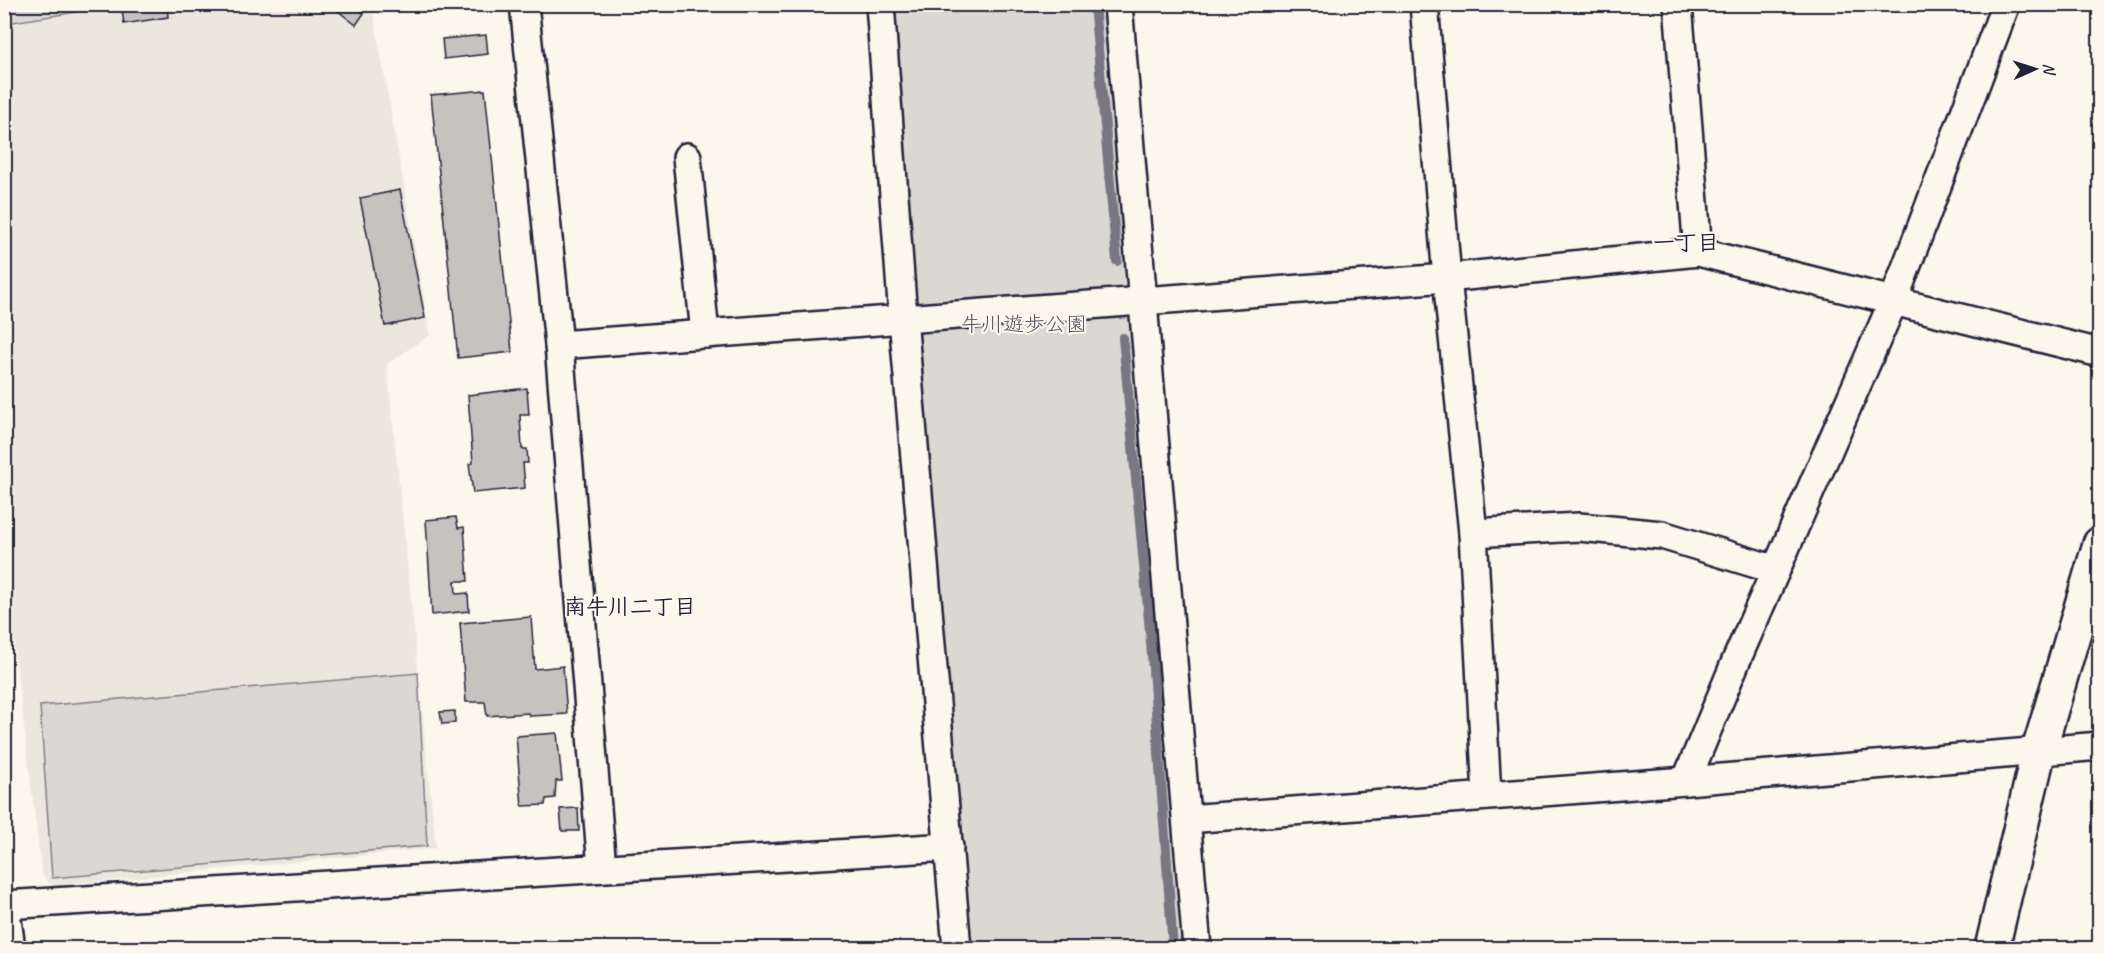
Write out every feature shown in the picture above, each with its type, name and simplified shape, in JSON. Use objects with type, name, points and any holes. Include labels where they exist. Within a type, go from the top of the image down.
[{"type":"street","points":[[524,4],[559,345],[602,868]]},
{"type":"street","points":[[880,4],[903,318],[957,948]]},
{"type":"street","points":[[1118,4],[1197,948]]},
{"type":"street","points":[[1424,4],[1447,278],[1473,533],[1487,796]]},
{"type":"street","points":[[1678,4],[1698,252]]},
{"type":"street","points":[[1686,782],[1893,302],[2006,4]]},
{"type":"street","points":[[687,158],[705,333]]},
{"type":"street","points":[[559,345],[1447,278],[1698,252],[2100,353]]},
{"type":"street","points":[[1473,533],[1579,527],[1662,535],[1776,570]]},
{"type":"street","points":[[1992,948],[2038,750],[2100,544]]},
{"type":"street","points":[[1186,819],[1686,782],[2100,746]]},
{"type":"street","points":[[4,905],[949,847]]},
{"type":"street","points":[[4,920],[8,948]]},
{"type":"shaded area","points":[[4,5],[372,5],[430,335],[387,364],[436,848],[51,886],[42,874],[4,565]]},
{"type":"green space","points":[[5,4],[121,4],[121,5],[7,23]]},
{"type":"green space","name":"牛川遊歩公園","points":[[880,5],[1118,5],[1195,948],[957,948]]},
{"type":"green space","points":[[418,673],[427,846],[52,878],[40,706]]},
{"type":"building","points":[[167,4],[168,17],[124,24],[122,10]]},
{"type":"building","points":[[335,4],[354,4],[364,13],[356,25],[333,7]]},
{"type":"building","points":[[486,35],[488,54],[444,59],[442,39]]},
{"type":"building","points":[[485,90],[512,352],[458,358],[431,95]]},
{"type":"building","points":[[400,190],[425,318],[385,326],[360,198]]},
{"type":"building","points":[[527,388],[529,415],[520,415],[522,449],[527,449],[528,463],[523,463],[525,488],[473,493],[469,464],[473,463],[468,395]]},
{"type":"building","points":[[456,517],[458,528],[464,527],[468,581],[455,581],[456,594],[468,593],[469,611],[432,615],[426,520]]},
{"type":"building","points":[[531,617],[535,669],[563,666],[567,714],[530,716],[528,713],[487,716],[485,702],[466,702],[460,623]]},
{"type":"building","points":[[455,711],[455,723],[442,724],[440,712]]},
{"type":"building","points":[[557,733],[562,781],[556,781],[555,798],[546,799],[545,805],[522,806],[516,736]]},
{"type":"building","points":[[578,808],[579,831],[562,831],[560,809]]},
{"type":"waterway","points":[[1094,4],[1117,261]]},
{"type":"waterway","points":[[1123,338],[1151,642],[1173,948]]},
{"type":"district","name":"一丁目","points":[[1686,243]]},
{"type":"district","name":"南牛川二丁目","points":[[630,607]]}]
